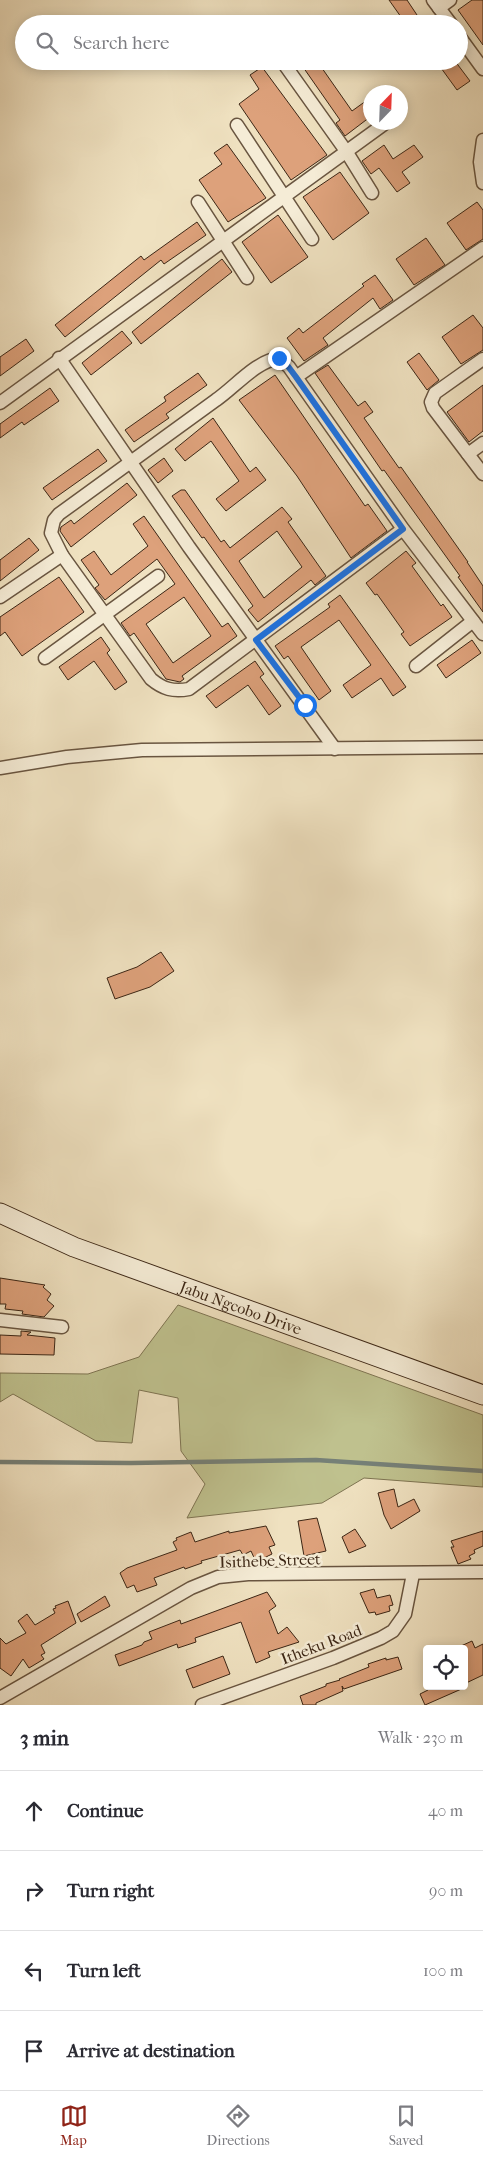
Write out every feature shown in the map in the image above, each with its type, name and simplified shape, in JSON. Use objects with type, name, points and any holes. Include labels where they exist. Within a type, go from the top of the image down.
[{"type":"main road","name":"Jabu Ngcobo Drive","points":[[0,1213],[74,1247],[483,1395]]},
{"type":"street","points":[[444,15],[436,4],[450,0]]},
{"type":"street","points":[[468,46],[481,61]]},
{"type":"street","points":[[288,70],[346,151],[372,193]]},
{"type":"street","points":[[237,125],[312,239]]},
{"type":"street","points":[[0,403],[59,358],[376,130]]},
{"type":"street","points":[[483,140],[480,162],[483,183]]},
{"type":"street","points":[[198,202],[247,278]]},
{"type":"street","points":[[296,377],[483,248]]},
{"type":"street","points":[[59,358],[256,640],[336,749]]},
{"type":"street","points":[[403,529],[189,690],[179,691],[160,687],[151,679],[62,556],[51,533],[54,520],[59,514],[256,369],[272,359],[279,358],[284,361],[296,377],[403,529],[483,634]]},
{"type":"street","points":[[483,359],[434,393],[431,402],[433,408],[483,474]]},
{"type":"street","points":[[468,454],[483,443]]},
{"type":"street","points":[[0,597],[62,556]]},
{"type":"street","points":[[45,658],[158,576]]},
{"type":"street","points":[[416,666],[474,621]]},
{"type":"street","points":[[0,768],[67,757],[142,750],[483,747]]},
{"type":"street","points":[[0,1320],[62,1327]]},
{"type":"street","name":"Isithebe Street","points":[[0,1698],[191,1588],[218,1577],[248,1574],[483,1572]]},
{"type":"street","name":"Itheku Road","points":[[202,1705],[333,1658],[393,1631],[405,1614],[413,1574]]},
{"type":"green space","points":[[178,1305],[483,1415],[483,1487],[364,1478],[322,1503],[187,1518],[205,1484],[181,1451],[178,1398],[139,1390],[132,1443],[96,1441],[13,1394],[0,1402],[0,1373],[88,1374],[139,1357]]},
{"type":"building","points":[[389,0],[407,0],[417,15],[400,15]]},
{"type":"building","points":[[472,0],[483,0],[483,45],[468,24],[468,15],[462,15],[458,10]]},
{"type":"building","points":[[258,70],[264,70],[327,155],[291,180],[239,104],[259,89],[250,75]]},
{"type":"building","points":[[305,70],[323,70],[352,111],[363,103],[363,122],[345,136],[336,123],[340,120]]},
{"type":"building","points":[[443,70],[462,70],[470,81],[457,90]]},
{"type":"building","points":[[227,144],[266,198],[228,222],[199,180],[222,164],[214,153]]},
{"type":"building","points":[[384,145],[393,159],[414,145],[423,157],[402,172],[410,183],[397,192],[379,168],[371,174],[362,161]]},
{"type":"building","points":[[340,172],[369,213],[333,240],[303,197]]},
{"type":"building","points":[[477,202],[483,210],[483,239],[466,250],[447,223]]},
{"type":"building","points":[[278,215],[308,257],[271,283],[242,242]]},
{"type":"building","points":[[197,222],[206,235],[164,264],[161,260],[65,337],[55,325],[141,256],[144,260]]},
{"type":"building","points":[[426,238],[445,265],[414,285],[396,259]]},
{"type":"building","points":[[222,259],[232,272],[141,344],[132,332]]},
{"type":"building","points":[[375,275],[393,300],[380,309],[373,298],[323,338],[328,345],[304,361],[287,338],[299,328],[303,333],[364,286],[362,284]]},
{"type":"building","points":[[473,315],[483,328],[483,350],[461,364],[442,337]]},
{"type":"building","points":[[122,331],[132,343],[91,375],[82,363]]},
{"type":"building","points":[[26,339],[34,351],[0,376],[0,357]]},
{"type":"building","points":[[419,353],[439,380],[427,390],[407,362]]},
{"type":"building","points":[[328,365],[358,406],[365,401],[373,412],[364,418],[468,562],[483,586],[483,612],[458,577],[460,576],[384,470],[382,471],[315,373]]},
{"type":"building","points":[[198,373],[207,385],[166,414],[169,418],[134,442],[125,430],[166,401],[164,397]]},
{"type":"building","points":[[275,375],[365,506],[368,504],[387,531],[351,558],[297,476],[239,400]]},
{"type":"building","points":[[483,385],[483,431],[469,442],[447,412]]},
{"type":"building","points":[[50,388],[59,401],[24,425],[22,422],[0,438],[0,424]]},
{"type":"building","points":[[213,418],[250,472],[256,467],[266,480],[226,511],[216,499],[239,481],[211,441],[185,461],[175,449]]},
{"type":"building","points":[[98,449],[107,461],[52,500],[43,488]]},
{"type":"building","points":[[164,458],[173,471],[158,483],[148,470]]},
{"type":"building","points":[[127,483],[137,495],[71,547],[60,531],[61,527],[71,520],[74,524]]},
{"type":"building","points":[[181,490],[185,490],[221,542],[224,540],[230,548],[282,507],[292,519],[288,522],[326,576],[315,585],[311,580],[258,622],[248,610],[253,606],[172,496]],"holes":[[[277,531],[302,567],[264,598],[239,561]]]},
{"type":"building","points":[[144,516],[222,627],[228,623],[237,636],[182,676],[184,679],[180,682],[166,679],[134,633],[130,636],[121,623],[175,584],[157,559],[105,600],[95,588],[99,585],[81,560],[94,551],[111,575],[148,546],[133,524]],"holes":[[[184,597],[211,636],[173,663],[146,624]]]},
{"type":"building","points":[[29,538],[39,550],[0,581],[0,560]]},
{"type":"building","points":[[406,551],[416,563],[412,566],[441,606],[443,604],[452,617],[410,646],[401,634],[404,632],[377,594],[375,595],[366,583]]},
{"type":"building","points":[[59,577],[84,612],[22,656],[5,632],[0,636],[0,617]]},
{"type":"building","points":[[340,595],[406,687],[393,696],[381,678],[352,698],[343,685],[371,665],[339,620],[301,647],[331,691],[319,700],[288,656],[284,659],[275,646],[330,607],[328,604]]},
{"type":"building","points":[[101,637],[110,650],[107,653],[127,682],[115,690],[94,661],[68,680],[59,667]]},
{"type":"building","points":[[472,640],[481,653],[446,678],[437,665]]},
{"type":"building","points":[[255,661],[264,674],[260,677],[281,706],[269,715],[248,685],[216,708],[206,696]]},
{"type":"building","points":[[161,952],[174,971],[150,987],[115,999],[107,978],[137,967]]},
{"type":"building","points":[[0,1278],[45,1285],[43,1287],[51,1294],[47,1300],[54,1306],[44,1317],[22,1314],[23,1311],[5,1309],[6,1304],[0,1304]]},
{"type":"building","points":[[21,1331],[31,1332],[27,1335],[55,1338],[54,1355],[0,1354],[0,1335],[21,1336]]},
{"type":"building","points":[[394,1489],[398,1507],[414,1499],[420,1511],[391,1529],[384,1515],[378,1493]]},
{"type":"building","points":[[317,1518],[326,1551],[304,1556],[298,1521]]},
{"type":"building","points":[[266,1526],[275,1545],[269,1547],[272,1554],[256,1562],[251,1551],[243,1555],[240,1550],[201,1561],[202,1563],[185,1569],[184,1567],[154,1578],[157,1585],[137,1592],[134,1585],[127,1588],[120,1573],[127,1568],[177,1550],[173,1542],[177,1540],[176,1538],[191,1532],[195,1542],[229,1531],[229,1533]]},
{"type":"building","points":[[355,1529],[366,1546],[349,1553],[342,1537]]},
{"type":"building","points":[[483,1531],[483,1546],[474,1550],[475,1553],[469,1556],[471,1559],[458,1564],[451,1547],[454,1547],[451,1541]]},
{"type":"building","points":[[374,1589],[377,1598],[390,1595],[393,1605],[389,1606],[390,1611],[376,1615],[375,1612],[369,1613],[360,1593]]},
{"type":"building","points":[[267,1592],[276,1606],[269,1611],[278,1634],[287,1627],[299,1642],[268,1652],[270,1657],[256,1663],[241,1622],[195,1638],[196,1642],[178,1648],[177,1644],[119,1666],[115,1655],[142,1645],[144,1642],[152,1639],[149,1632],[180,1620],[181,1624]]},
{"type":"building","points":[[105,1596],[110,1606],[81,1622],[77,1614]]},
{"type":"building","points":[[68,1601],[76,1623],[41,1645],[45,1653],[41,1655],[44,1659],[29,1668],[23,1659],[11,1676],[0,1668],[0,1638],[6,1644],[26,1633],[18,1621],[27,1614],[35,1625],[55,1613],[53,1609],[56,1608],[55,1606]]},
{"type":"building","points":[[472,1641],[475,1648],[483,1644],[483,1675],[468,1682],[468,1645],[463,1645]]},
{"type":"building","points":[[223,1656],[230,1674],[193,1688],[186,1670]]},
{"type":"building","points":[[398,1657],[402,1669],[344,1689],[342,1686],[343,1691],[316,1703],[316,1705],[303,1705],[300,1696],[369,1667],[368,1664],[386,1658],[386,1660]]},
{"type":"building","points":[[428,1690],[459,1690],[425,1705],[420,1694]]},
{"type":"waterway","points":[[0,1462],[131,1463],[316,1460],[483,1471]]},
{"type":"route","points":[[279,358],[284,361],[296,377],[403,529],[256,640],[305,705]]}]
